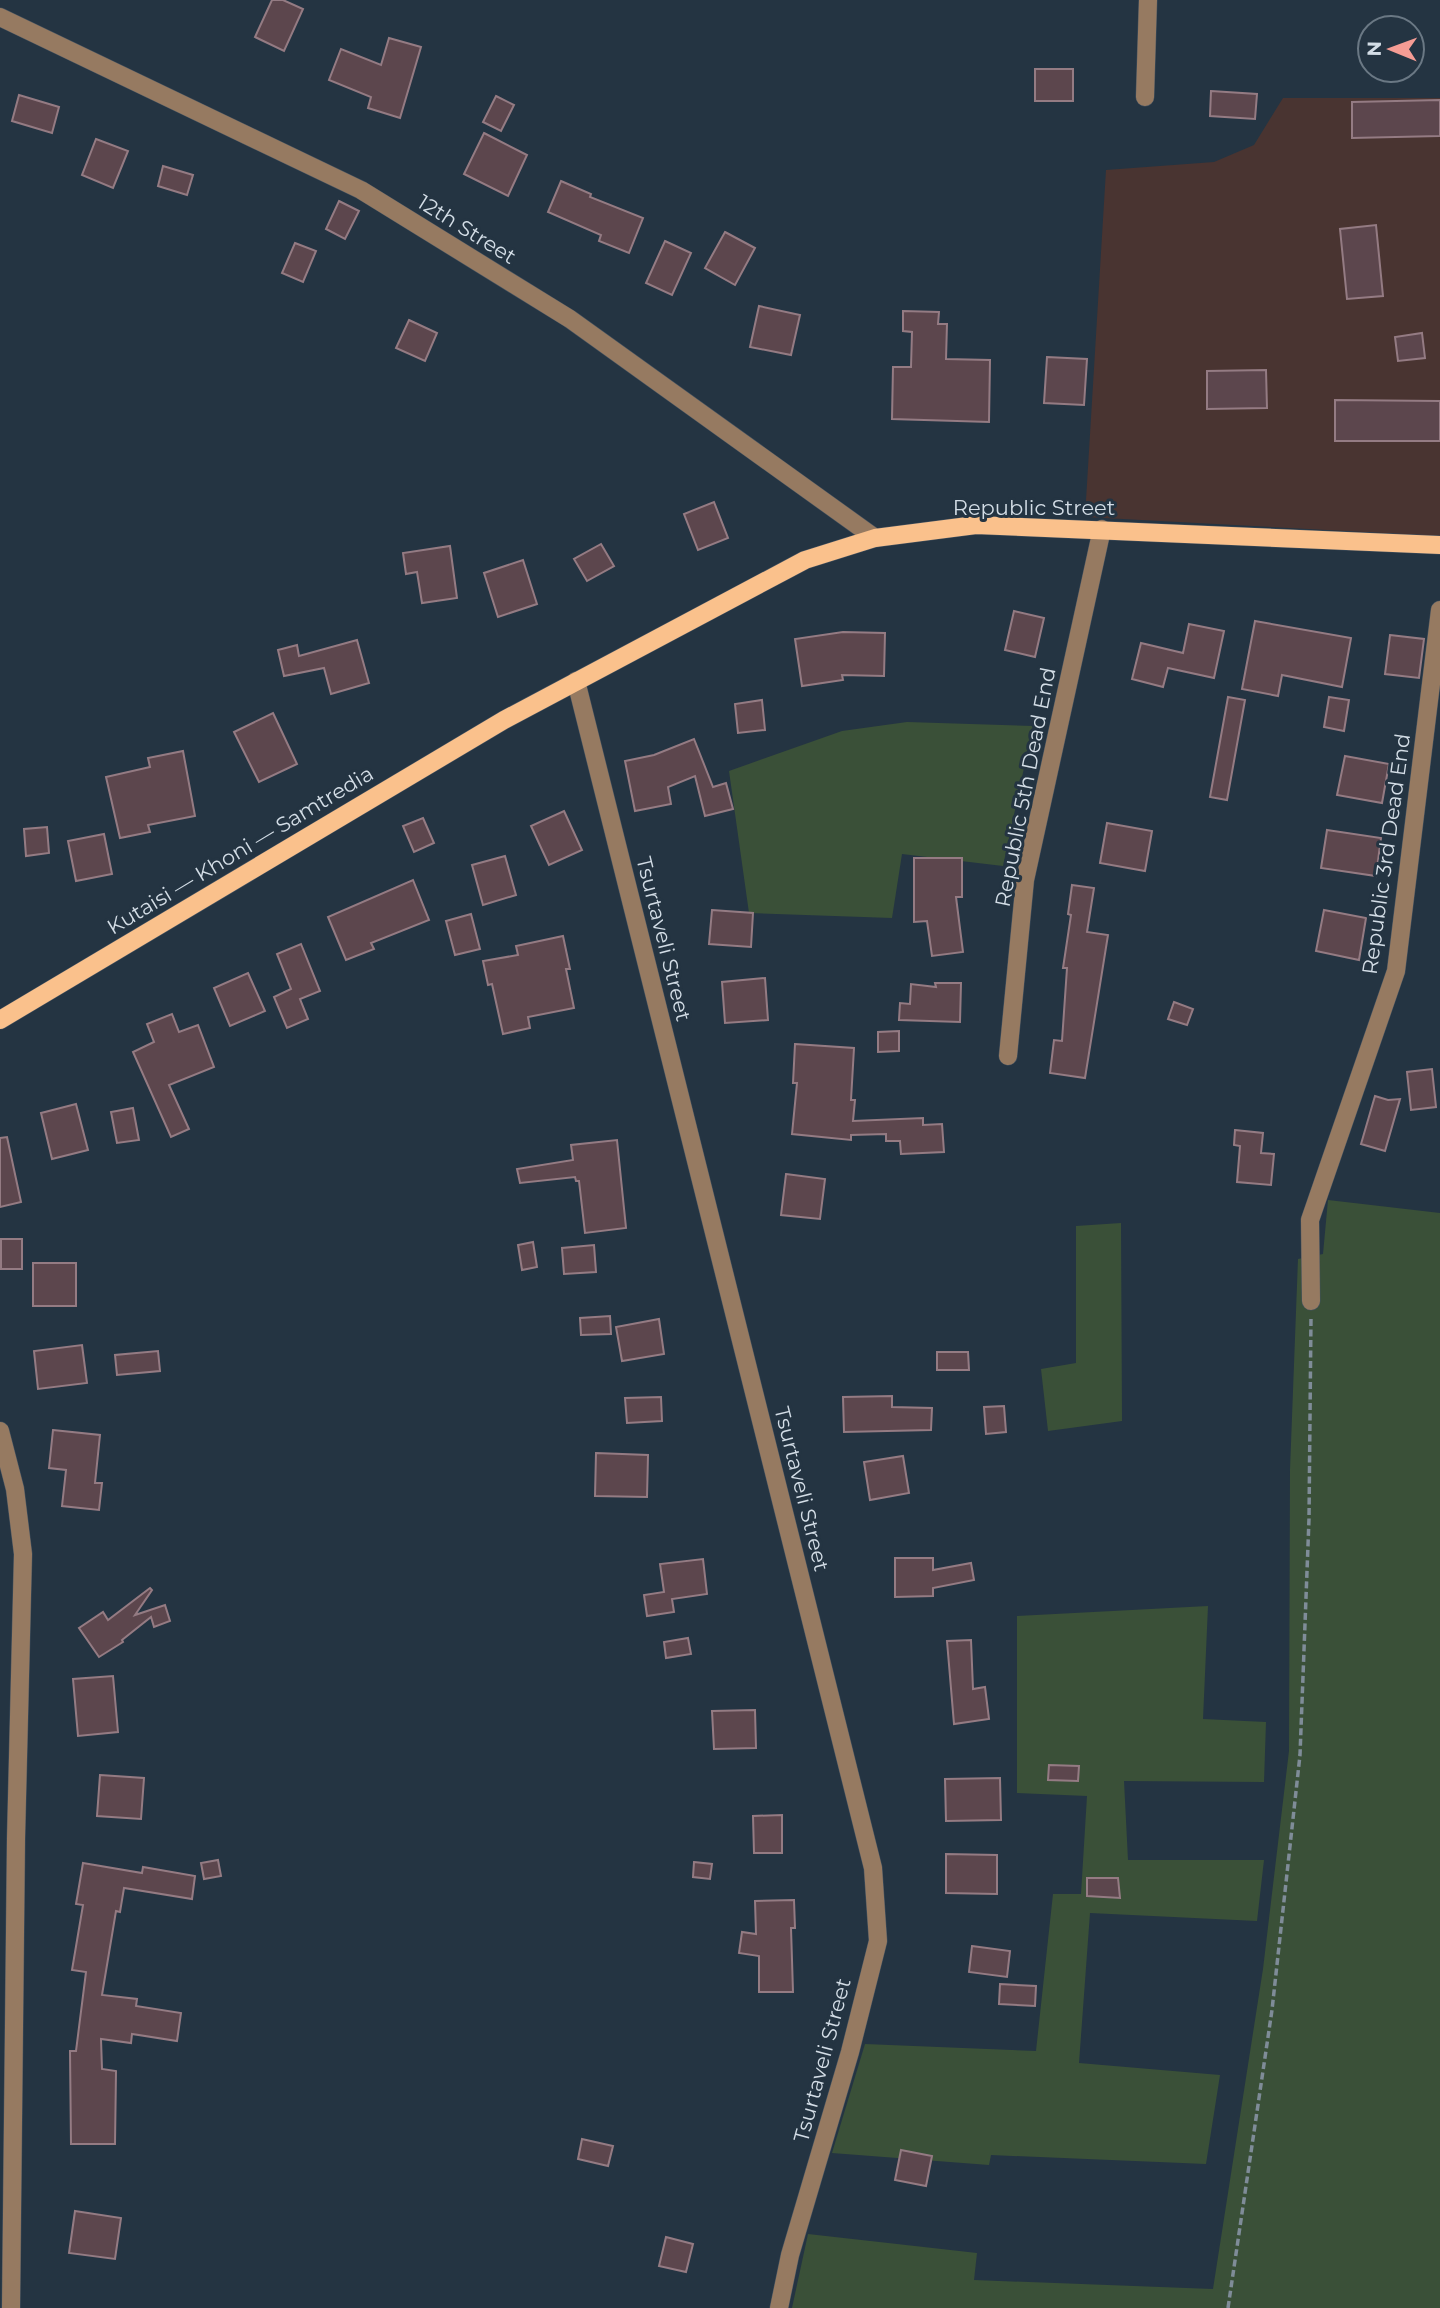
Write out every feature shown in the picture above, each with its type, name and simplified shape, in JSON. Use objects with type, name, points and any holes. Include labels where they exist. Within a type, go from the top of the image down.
[{"type":"main road","name":"Republic Street","points":[[504,720],[805,560],[875,538],[976,525],[1440,545]]},
{"type":"main road","name":"Kutaisi — Khoni — Samtredia","points":[[0,1020],[504,720]]},
{"type":"street","points":[[1145,97],[1148,0]]},
{"type":"street","name":"12th Street","points":[[0,18],[361,190],[570,319],[875,538]]},
{"type":"street","name":"Republic 5th Dead End","points":[[1008,1056],[1025,880],[1102,529]]},
{"type":"street","name":"Republic 3rd Dead End","points":[[1311,1301],[1310,1220],[1396,971],[1440,610]]},
{"type":"street","name":"Tsurtaveli Street","points":[[576,681],[873,1868],[877,1941],[850,2052],[790,2255],[779,2308]]},
{"type":"street","points":[[0,1431],[15,1489],[23,1554],[11,2308]]},
{"type":"path","points":[[1228,2308],[1272,2010],[1300,1755],[1310,1519],[1311,1301]]},
{"type":"shaded area","points":[[1283,98],[1440,98],[1440,536],[1085,517],[1106,170],[1214,162],[1254,145]]},
{"type":"green space","points":[[907,722],[1033,726],[1003,866],[902,854],[892,918],[749,913],[729,771],[842,731]]},
{"type":"green space","points":[[1328,1200],[1440,1213],[1440,2308],[792,2308],[808,2234],[977,2253],[974,2280],[1213,2289],[1263,1969],[1289,1751],[1290,1470],[1298,1259],[1323,1254]]},
{"type":"green space","points":[[1121,1223],[1122,1421],[1048,1431],[1041,1369],[1076,1363],[1076,1226]]},
{"type":"green space","points":[[1208,1606],[1203,1719],[1266,1722],[1264,1782],[1124,1781],[1128,1860],[1264,1860],[1257,1921],[1090,1913],[1079,2063],[1220,2075],[1206,2164],[991,2155],[989,2165],[832,2153],[865,2044],[1036,2051],[1053,1894],[1081,1894],[1087,1796],[1017,1793],[1017,1616]]},
{"type":"building","points":[[272,0],[283,0],[303,9],[284,51],[255,37]]},
{"type":"building","points":[[389,38],[421,47],[400,118],[368,108],[371,97],[329,80],[341,49],[381,65]]},
{"type":"building","points":[[1035,69],[1073,69],[1073,101],[1035,101]]},
{"type":"building","points":[[1211,91],[1257,94],[1255,119],[1210,116]]},
{"type":"building","points":[[19,95],[59,107],[52,133],[12,121]]},
{"type":"building","points":[[496,96],[514,105],[501,131],[483,122]]},
{"type":"building","points":[[1440,100],[1440,136],[1352,138],[1352,102]]},
{"type":"building","points":[[484,133],[527,155],[508,196],[464,174]]},
{"type":"building","points":[[96,139],[128,151],[113,188],[82,175]]},
{"type":"building","points":[[163,166],[193,175],[187,195],[158,186]]},
{"type":"building","points":[[561,181],[591,194],[590,197],[643,218],[629,253],[599,241],[601,235],[548,212]]},
{"type":"building","points":[[339,201],[359,211],[345,239],[326,229]]},
{"type":"building","points":[[1376,225],[1383,296],[1347,299],[1340,229]]},
{"type":"building","points":[[725,232],[755,248],[735,285],[705,268]]},
{"type":"building","points":[[665,241],[691,253],[672,295],[646,283]]},
{"type":"building","points":[[295,243],[316,251],[303,282],[282,273]]},
{"type":"building","points":[[759,306],[800,315],[791,355],[750,347]]},
{"type":"building","points":[[903,311],[939,312],[938,324],[947,324],[946,359],[990,360],[989,422],[892,419],[893,367],[911,367],[912,332],[903,331]]},
{"type":"building","points":[[409,320],[437,333],[425,361],[396,348]]},
{"type":"building","points":[[1422,333],[1425,358],[1398,361],[1395,337]]},
{"type":"building","points":[[1047,357],[1087,359],[1084,405],[1044,403]]},
{"type":"building","points":[[1266,370],[1267,408],[1207,409],[1207,371]]},
{"type":"building","points":[[1335,400],[1440,401],[1440,441],[1335,441]]},
{"type":"building","points":[[714,502],[728,538],[698,550],[684,514]]},
{"type":"building","points":[[601,544],[614,566],[587,581],[574,559]]},
{"type":"building","points":[[450,546],[457,598],[422,603],[417,572],[406,574],[403,553]]},
{"type":"building","points":[[523,560],[537,604],[498,617],[484,573]]},
{"type":"building","points":[[1014,611],[1044,618],[1035,657],[1005,650]]},
{"type":"building","points":[[1255,621],[1351,638],[1342,687],[1282,675],[1278,696],[1242,689]]},
{"type":"building","points":[[1189,624],[1224,631],[1214,678],[1168,668],[1163,687],[1132,679],[1141,643],[1183,653]]},
{"type":"building","points":[[843,632],[885,633],[884,676],[842,675],[843,680],[802,686],[795,639]]},
{"type":"building","points":[[1390,635],[1424,639],[1419,678],[1385,674]]},
{"type":"building","points":[[357,640],[369,683],[331,694],[324,668],[284,676],[278,650],[297,645],[299,656]]},
{"type":"building","points":[[1228,697],[1245,700],[1227,800],[1210,797]]},
{"type":"building","points":[[1329,697],[1349,700],[1344,731],[1324,727]]},
{"type":"building","points":[[762,700],[765,730],[738,733],[735,704]]},
{"type":"building","points":[[273,713],[297,764],[259,782],[234,732]]},
{"type":"building","points":[[694,739],[713,787],[726,783],[733,809],[705,816],[695,776],[668,787],[671,804],[635,811],[625,761],[654,755]]},
{"type":"building","points":[[183,751],[195,816],[148,825],[150,832],[120,838],[106,777],[150,767],[148,758]]},
{"type":"building","points":[[1345,756],[1389,764],[1382,803],[1337,795]]},
{"type":"building","points":[[564,811],[582,850],[549,865],[531,826]]},
{"type":"building","points":[[423,818],[434,843],[414,852],[403,826]]},
{"type":"building","points":[[1107,823],[1152,831],[1145,871],[1100,863]]},
{"type":"building","points":[[47,827],[49,853],[26,856],[24,829]]},
{"type":"building","points":[[1327,830],[1381,838],[1376,876],[1321,868]]},
{"type":"building","points":[[104,834],[112,874],[76,881],[68,841]]},
{"type":"building","points":[[505,856],[516,895],[483,905],[472,865]]},
{"type":"building","points":[[914,858],[962,858],[962,897],[956,897],[963,952],[932,956],[927,921],[914,922]]},
{"type":"building","points":[[413,880],[429,920],[371,943],[374,949],[346,960],[328,917]]},
{"type":"building","points":[[1072,885],[1094,888],[1087,932],[1108,935],[1085,1078],[1050,1073],[1054,1040],[1062,1041],[1067,968],[1063,968],[1071,915],[1068,914]]},
{"type":"building","points":[[712,910],[753,913],[751,947],[709,944]]},
{"type":"building","points":[[1324,910],[1366,918],[1359,960],[1316,951]]},
{"type":"building","points":[[471,914],[480,949],[455,955],[446,921]]},
{"type":"building","points":[[563,936],[574,1008],[528,1017],[530,1028],[503,1034],[492,984],[488,985],[483,961],[518,955],[516,946]]},
{"type":"building","points":[[301,944],[320,991],[300,999],[308,1019],[287,1028],[274,997],[291,989],[277,954]]},
{"type":"building","points":[[248,973],[265,1011],[230,1026],[214,988]]},
{"type":"building","points":[[765,978],[768,1020],[725,1023],[722,982]]},
{"type":"building","points":[[935,983],[961,983],[960,1022],[899,1020],[900,1003],[910,1004],[911,984],[936,987]]},
{"type":"building","points":[[1174,1002],[1193,1009],[1187,1025],[1168,1019]]},
{"type":"building","points":[[172,1014],[179,1032],[198,1025],[214,1067],[169,1085],[189,1129],[171,1137],[133,1052],[154,1042],[147,1024]]},
{"type":"building","points":[[899,1031],[899,1051],[878,1052],[878,1032]]},
{"type":"building","points":[[795,1044],[854,1048],[851,1100],[855,1100],[853,1121],[923,1118],[923,1125],[942,1124],[944,1152],[901,1154],[900,1141],[886,1141],[886,1134],[851,1135],[851,1140],[792,1134],[797,1083],[793,1083]]},
{"type":"building","points":[[1432,1069],[1436,1107],[1411,1110],[1407,1072]]},
{"type":"building","points":[[1375,1096],[1388,1100],[1400,1099],[1385,1151],[1361,1144]]},
{"type":"building","points":[[76,1104],[88,1150],[52,1159],[41,1113]]},
{"type":"building","points":[[133,1108],[139,1140],[117,1143],[111,1112]]},
{"type":"building","points":[[1235,1130],[1263,1133],[1261,1153],[1274,1154],[1271,1185],[1237,1182],[1240,1146],[1234,1145]]},
{"type":"building","points":[[7,1137],[21,1202],[0,1207],[0,1138]]},
{"type":"building","points":[[617,1140],[626,1228],[585,1233],[579,1181],[576,1181],[575,1177],[520,1183],[517,1169],[573,1160],[571,1145]]},
{"type":"building","points":[[786,1174],[825,1179],[820,1219],[781,1215]]},
{"type":"building","points":[[1,1239],[22,1239],[22,1269],[1,1269]]},
{"type":"building","points":[[533,1242],[537,1267],[522,1270],[518,1245]]},
{"type":"building","points":[[594,1245],[596,1272],[564,1274],[562,1248]]},
{"type":"building","points":[[33,1263],[76,1263],[76,1306],[33,1306]]},
{"type":"building","points":[[610,1316],[611,1334],[581,1335],[580,1318]]},
{"type":"building","points":[[659,1319],[664,1354],[622,1361],[616,1327]]},
{"type":"building","points":[[82,1345],[87,1383],[38,1389],[34,1351]]},
{"type":"building","points":[[158,1351],[160,1371],[117,1375],[115,1355]]},
{"type":"building","points":[[937,1352],[968,1352],[969,1370],[937,1370]]},
{"type":"building","points":[[892,1396],[892,1407],[932,1408],[931,1430],[844,1432],[843,1397]]},
{"type":"building","points":[[661,1397],[662,1421],[627,1423],[625,1398]]},
{"type":"building","points":[[1004,1406],[1006,1432],[986,1434],[984,1407]]},
{"type":"building","points":[[53,1430],[100,1435],[95,1483],[102,1483],[99,1510],[62,1506],[66,1470],[49,1468]]},
{"type":"building","points":[[596,1453],[648,1455],[647,1497],[595,1496]]},
{"type":"building","points":[[903,1456],[909,1493],[870,1500],[864,1462]]},
{"type":"building","points":[[895,1558],[933,1558],[933,1570],[971,1563],[974,1580],[933,1588],[933,1596],[895,1597]]},
{"type":"building","points":[[703,1559],[707,1594],[672,1599],[674,1612],[647,1616],[644,1595],[664,1592],[660,1564]]},
{"type":"building","points":[[150,1588],[152,1590],[135,1615],[165,1605],[170,1621],[154,1627],[151,1617],[122,1640],[123,1642],[99,1657],[79,1628],[103,1612],[108,1620]]},
{"type":"building","points":[[688,1638],[691,1654],[666,1658],[664,1642]]},
{"type":"building","points":[[971,1640],[973,1689],[985,1687],[989,1719],[954,1724],[947,1641]]},
{"type":"building","points":[[113,1676],[118,1732],[78,1736],[73,1679]]},
{"type":"building","points":[[755,1710],[756,1748],[714,1749],[712,1711]]},
{"type":"building","points":[[1049,1765],[1079,1766],[1078,1781],[1048,1780]]},
{"type":"building","points":[[100,1775],[144,1778],[141,1819],[97,1816]]},
{"type":"building","points":[[1000,1778],[1001,1820],[946,1821],[945,1779]]},
{"type":"building","points":[[782,1815],[782,1853],[754,1853],[753,1816]]},
{"type":"building","points":[[946,1854],[997,1855],[997,1894],[946,1893]]},
{"type":"building","points":[[218,1860],[221,1876],[204,1879],[201,1863]]},
{"type":"building","points":[[694,1862],[712,1864],[710,1879],[693,1877]]},
{"type":"building","points":[[83,1863],[142,1873],[143,1867],[195,1876],[192,1899],[124,1888],[120,1912],[116,1911],[102,1995],[137,1999],[136,2006],[181,2013],[177,2041],[132,2034],[131,2043],[101,2039],[102,2069],[116,2071],[115,2144],[71,2144],[70,2051],[76,2051],[86,1972],[72,1970],[83,1905],[76,1904]]},
{"type":"building","points":[[1087,1878],[1118,1878],[1120,1898],[1087,1896]]},
{"type":"building","points":[[794,1900],[795,1928],[791,1928],[793,1992],[759,1992],[759,1956],[739,1953],[742,1932],[756,1934],[755,1901]]},
{"type":"building","points":[[972,1946],[1010,1951],[1007,1977],[969,1972]]},
{"type":"building","points":[[1000,1984],[1036,1986],[1035,2006],[999,2004]]},
{"type":"building","points":[[582,2139],[613,2146],[608,2166],[578,2159]]},
{"type":"building","points":[[901,2150],[932,2156],[926,2186],[895,2180]]},
{"type":"building","points":[[75,2211],[121,2218],[115,2259],[69,2253]]},
{"type":"building","points":[[666,2237],[693,2244],[686,2272],[659,2266]]}]
